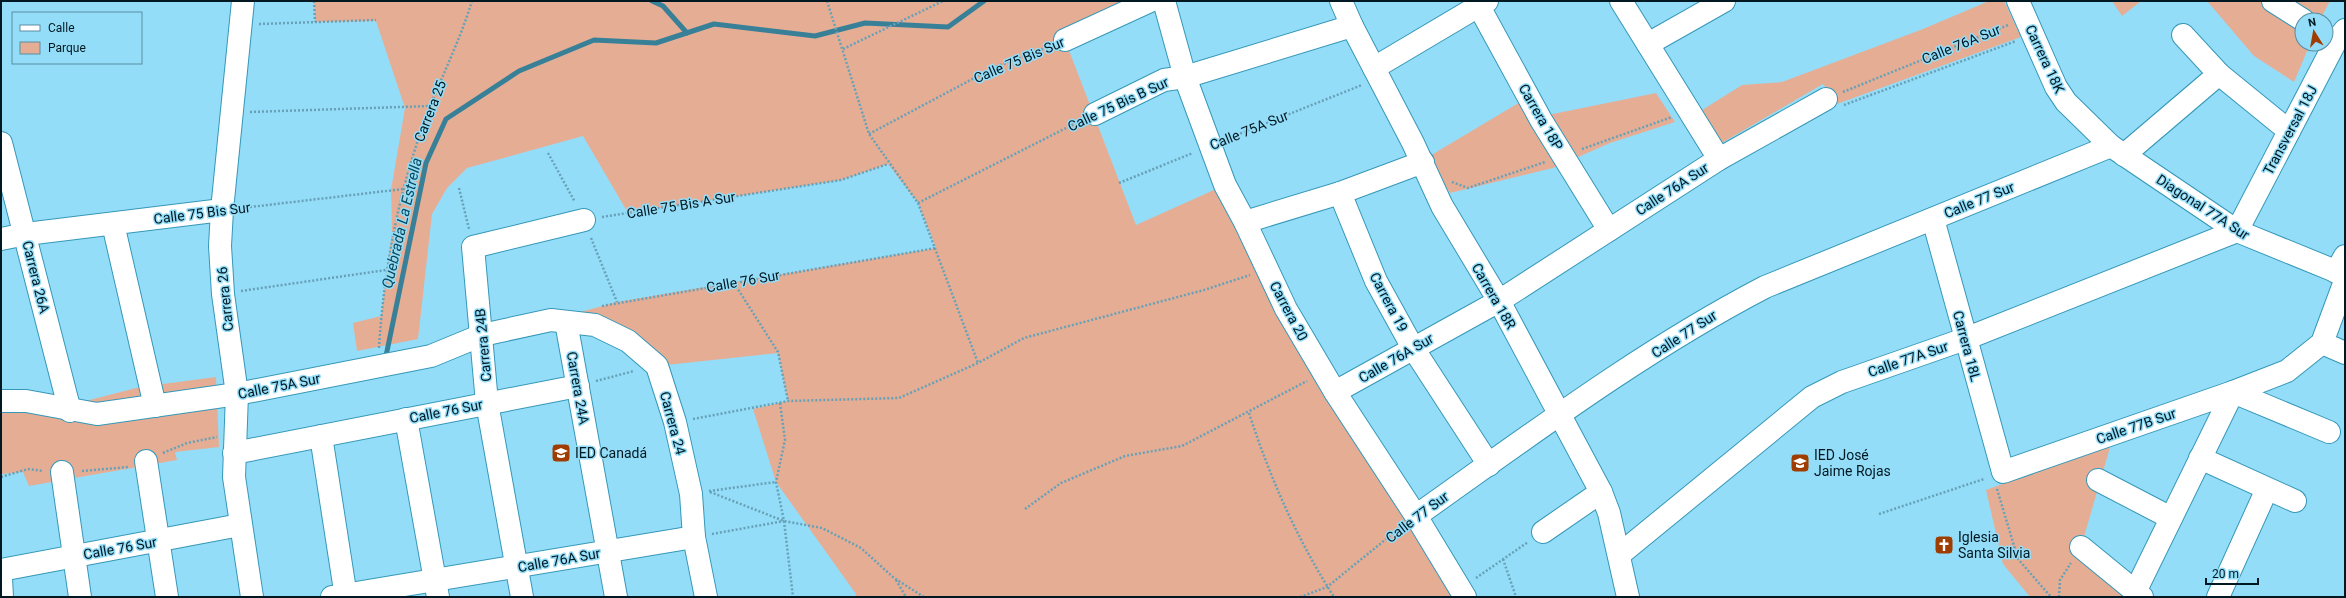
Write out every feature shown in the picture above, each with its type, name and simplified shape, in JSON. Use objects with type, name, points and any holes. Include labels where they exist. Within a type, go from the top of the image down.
[{"type":"street","name":"Carrera 26","points":[[242,1],[222,210],[223,294],[237,394],[234,477],[240,526],[252,597]]},
{"type":"street","name":"Calle 75 Bis Sur","points":[[1065,40],[1150,1]]},
{"type":"street","name":"Carrera 20","points":[[1164,1],[1185,76],[1225,185],[1246,222],[1286,309],[1335,392],[1416,516],[1463,592]]},
{"type":"street","name":"Carrera 18R","points":[[1341,1],[1352,26],[1423,162],[1449,218],[1499,301],[1601,492],[1619,555],[1628,597]]},
{"type":"street","points":[[1621,1],[1719,159]]},
{"type":"street","points":[[1648,44],[1724,1]]},
{"type":"street","points":[[2273,1],[2294,14]]},
{"type":"street","points":[[1376,73],[1481,3]]},
{"type":"street","name":"Carrera 18P","points":[[1481,3],[1541,120],[1609,230]]},
{"type":"street","name":"Carrera 18K","points":[[2026,18],[2052,80],[2066,102],[2117,151]]},
{"type":"street","name":"Calle 75 Bis B Sur","points":[[1094,114],[1164,80],[1185,76],[1352,26]]},
{"type":"street","points":[[2183,35],[2219,74],[2289,131]]},
{"type":"street","name":"Transversal 18J","points":[[2237,231],[2289,131],[2336,35]]},
{"type":"street","name":"Calle 77 Sur","points":[[1416,516],[1560,415],[1713,314],[1765,287],[1933,219],[2117,151],[2219,74]]},
{"type":"street","name":"Calle 76A Sur","points":[[1335,392],[1499,301],[1719,159],[1826,99]]},
{"type":"street","name":"Carrera 26A","points":[[1,143],[26,234],[70,411]]},
{"type":"street","name":"Diagonal 77A Sur","points":[[2117,151],[2237,231],[2343,271]]},
{"type":"street","points":[[1246,222],[1340,193],[1423,162]]},
{"type":"street","name":"Carrera 19","points":[[1340,193],[1376,281],[1413,348],[1489,465]]},
{"type":"street","name":"Calle 75 Bis Sur","points":[[1,240],[26,234],[222,210]]},
{"type":"street","name":"Carrera 18L","points":[[1933,219],[1965,339],[1998,474]]},
{"type":"street","points":[[473,247],[584,220]]},
{"type":"street","points":[[113,224],[155,406]]},
{"type":"street","name":"Calle 77A Sur","points":[[1619,555],[1812,397],[1842,382],[1965,339],[2237,231]]},
{"type":"street","name":"Carrera 24B","points":[[473,247],[487,403],[522,597]]},
{"type":"street","points":[[2343,271],[2322,343],[2345,354]]},
{"type":"street","points":[[558,321],[595,325],[628,341],[657,366]]},
{"type":"street","name":"Calle 75A Sur","points":[[1,401],[26,401],[70,411],[97,414],[155,406],[237,394],[431,356],[482,335],[558,321]]},
{"type":"street","name":"Carrera 24A","points":[[558,321],[578,386],[616,597]]},
{"type":"street","name":"Calle 77B Sur","points":[[1998,474],[2233,392],[2287,371],[2322,343]]},
{"type":"street","name":"Carrera 24","points":[[657,366],[700,493],[694,537],[706,597]]},
{"type":"street","name":"Calle 76 Sur","points":[[235,443],[320,436],[578,386]]},
{"type":"street","points":[[2080,547],[2138,594],[2171,518],[2233,392],[2329,432]]},
{"type":"street","points":[[406,419],[437,588]]},
{"type":"street","points":[[320,436],[341,596]]},
{"type":"street","points":[[2200,458],[2295,501]]},
{"type":"street","points":[[146,461],[167,597]]},
{"type":"street","points":[[62,472],[80,597]]},
{"type":"street","points":[[2098,480],[2171,518]]},
{"type":"street","points":[[2218,597],[2268,489]]},
{"type":"street","points":[[1543,532],[1601,492]]},
{"type":"street","name":"Calle 76 Sur","points":[[1,570],[240,526]]},
{"type":"street","name":"Calle 76A Sur","points":[[341,596],[437,588],[516,567],[694,537]]},
{"type":"street","points":[[1,578],[2,597]]},
{"type":"path","points":[[314,1],[315,22]]},
{"type":"path","name":"Carrera 25","points":[[378,366],[382,296],[392,232],[403,189],[431,106],[463,30],[472,1]]},
{"type":"path","points":[[827,1],[869,134],[888,164],[918,203],[978,363]]},
{"type":"path","points":[[842,49],[888,29],[903,19],[942,1]]},
{"type":"path","points":[[1826,99],[1835,108],[2026,18]]},
{"type":"path","name":"Calle 76A Sur","points":[[1826,99],[2026,18]]},
{"type":"path","points":[[241,24],[376,20]]},
{"type":"path","name":"Calle 75 Bis Sur","points":[[869,134],[995,67],[1065,40]]},
{"type":"path","name":"Calle 75A Sur","points":[[1119,183],[1211,146],[1376,73]]},
{"type":"path","points":[[232,112],[431,106]]},
{"type":"path","name":"Calle 75 Bis B Sur","points":[[918,203],[1094,114]]},
{"type":"path","name":"Calle 75 Bis A Sur","points":[[584,220],[841,180],[888,164]]},
{"type":"path","points":[[459,188],[473,247]]},
{"type":"path","name":"Calle 75 Bis Sur","points":[[222,210],[403,189]]},
{"type":"path","name":"Calle 76 Sur","points":[[595,308],[616,302],[936,248]]},
{"type":"path","points":[[675,422],[788,401],[899,398],[978,363],[1024,338],[1204,290],[1267,269]]},
{"type":"path","points":[[223,294],[386,270]]},
{"type":"path","points":[[734,283],[778,352],[788,401]]},
{"type":"path","points":[[578,386],[657,366]]},
{"type":"path","points":[[1025,509],[1061,483],[1125,456],[1182,446],[1249,413],[1324,372]]},
{"type":"path","points":[[780,403],[785,440],[776,482],[784,521],[793,597]]},
{"type":"path","points":[[1249,413],[1265,464],[1281,502],[1327,587],[1334,597]]},
{"type":"path","points":[[1,477],[28,469],[62,472],[128,467],[146,461],[187,442],[235,443]]},
{"type":"path","points":[[1879,514],[1998,474],[2018,559],[2051,597]]},
{"type":"path","points":[[700,493],[776,482]]},
{"type":"path","points":[[700,493],[784,521],[822,528],[854,544],[894,578],[924,597]]},
{"type":"path","name":"Calle 77 Sur","points":[[1300,597],[1327,587],[1416,516]]},
{"type":"path","points":[[694,537],[784,521]]},
{"type":"path","points":[[1463,592],[1503,559],[1543,532]]},
{"type":"path","points":[[2059,597],[2060,580],[2080,547]]},
{"type":"path","points":[[1503,559],[1516,597]]},
{"type":"path","points":[[894,578],[906,597]]},
{"type":"green space","points":[[314,1],[1162,1],[1065,40],[1136,225],[1225,185],[1465,597],[855,597],[856,594],[776,482],[753,409],[788,401],[778,353],[657,366],[648,357],[551,320],[617,302],[936,248],[918,203],[888,164],[841,180],[628,213],[583,136],[467,168],[447,188],[432,214],[418,339],[357,351],[353,323],[381,316],[392,232],[391,190],[405,108],[376,21],[315,22]]},
{"type":"green space","points":[[1989,1],[2004,1],[2021,37],[1837,104],[1823,84],[1720,144],[1699,112],[1742,85],[1782,82],[1923,29]]},
{"type":"green space","points":[[2112,1],[2141,1],[2122,16]]},
{"type":"green space","points":[[2207,1],[2330,1],[2324,12],[2294,12],[2294,52],[2307,52],[2294,82],[2254,56]]},
{"type":"green space","points":[[1535,93],[1548,115],[1656,93],[1675,122],[1610,143],[1553,168],[1450,193],[1428,157]]},
{"type":"green space","points":[[216,377],[219,447],[175,452],[177,460],[29,486],[23,472],[1,474],[1,412],[74,404],[140,387]]},
{"type":"green space","points":[[2111,444],[2081,547],[2142,597],[2030,597],[2003,564],[1986,490]]},
{"type":"waterway","name":"Quebrada La Estrella","points":[[652,1],[663,6],[687,33]]},
{"type":"waterway","name":"Quebrada La Estrella","points":[[386,356],[426,163],[446,119],[519,71],[594,40],[656,43],[714,24],[815,36],[865,23],[948,27],[984,1]]},
{"type":"place","name":"IED Canadá","points":[[561,453]]},
{"type":"place","name":"IED José Jaime Rojas","points":[[1800,463]]},
{"type":"place","name":"Iglesia Santa Silvia","points":[[1944,545]]}]
